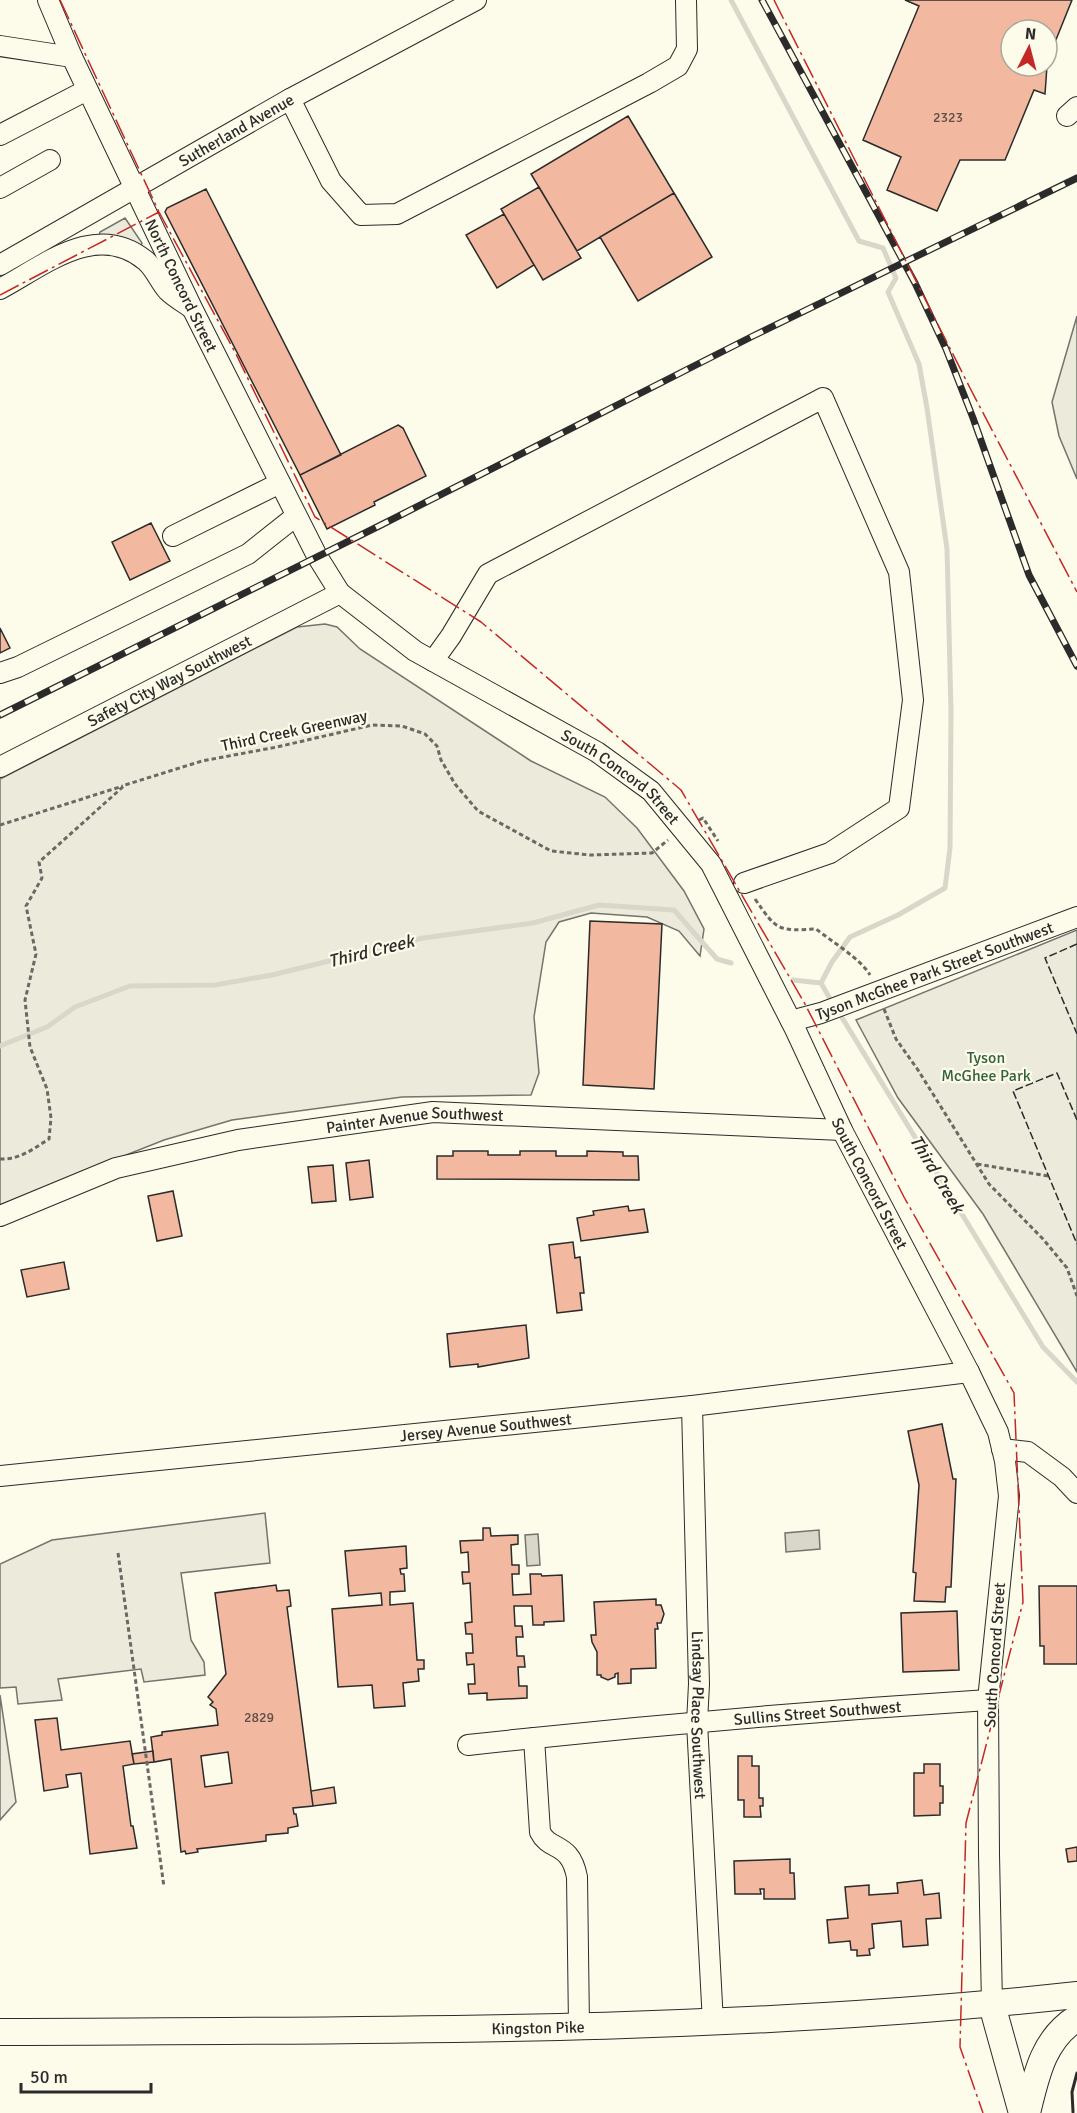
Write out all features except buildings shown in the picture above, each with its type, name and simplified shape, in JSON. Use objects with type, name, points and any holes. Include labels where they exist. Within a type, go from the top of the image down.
[{"type":"main road","name":"Kingston Pike","points":[[0,2032],[713,2023],[992,2004],[1077,1995]]},
{"type":"main road","points":[[992,2004],[1025,2113]]},
{"type":"main road","points":[[1025,2113],[1035,2078],[1050,2043],[1059,2031],[1077,2018]]},
{"type":"street","name":"North Concord Street","points":[[48,0],[87,90],[192,308],[322,566]]},
{"type":"street","name":"Sutherland Avenue","points":[[0,265],[290,99],[476,0]]},
{"type":"street","points":[[290,99],[331,181],[361,215],[397,214],[678,66],[687,50],[686,0]]},
{"type":"street","points":[[0,46],[72,57]]},
{"type":"street","points":[[0,135],[87,90]]},
{"type":"street","points":[[0,188],[50,160]]},
{"type":"street","points":[[0,289],[73,250],[87,245],[106,244],[121,247],[142,258],[157,272],[167,290],[192,308]]},
{"type":"street","points":[[433,662],[488,573],[824,398],[899,572],[913,700],[899,808],[830,853],[744,883]]},
{"type":"street","points":[[173,536],[280,483]]},
{"type":"street","points":[[0,673],[18,668],[248,554],[296,516]]},
{"type":"street","name":"South Concord Street","points":[[322,566],[340,593],[415,651],[597,752],[651,790],[711,864],[791,1021],[842,1130],[998,1432],[1009,1496],[988,1700],[988,1854],[992,2004]]},
{"type":"street","name":"Safety City Way Southwest","points":[[0,767],[340,593]]},
{"type":"street","name":"Tyson McGhee Park Street Southwest","points":[[791,1021],[820,1013],[876,990],[1077,917]]},
{"type":"street","name":"Painter Avenue Southwest","points":[[0,1216],[127,1165],[238,1140],[433,1112],[842,1130]]},
{"type":"street","name":"Jersey Avenue Southwest","points":[[0,1476],[692,1406],[969,1372]]},
{"type":"street","name":"Lindsay Place Southwest","points":[[692,1406],[699,1684],[697,1724],[713,2023]]},
{"type":"street","points":[[1002,1449],[1028,1452],[1062,1477],[1077,1494]]},
{"type":"street","name":"Sullins Street Southwest","points":[[468,1745],[876,1707],[988,1700]]},
{"type":"street","points":[[534,1738],[540,1832],[542,1837],[565,1851],[570,1857],[577,1877],[579,2026]]},
{"type":"path","name":"Third Creek Greenway","points":[[0,1159],[11,1159],[29,1152],[49,1139],[51,1118],[47,1089],[30,1047],[25,1000],[36,954],[26,906],[42,878],[39,862],[125,785],[201,761],[278,747],[372,725],[402,726],[425,734],[437,746],[441,760],[454,784],[478,811],[550,851],[590,855],[652,853],[683,829],[704,818],[721,846]]},
{"type":"path","points":[[0,825],[125,785]]},
{"type":"path","points":[[744,883],[771,923],[786,930],[816,929],[868,971],[896,1039],[918,1070],[976,1164],[989,1184],[1043,1239],[1067,1268],[1077,1296]]},
{"type":"path","points":[[976,1164],[1048,1176]]},
{"type":"path","points":[[118,1553],[164,1887]]},
{"type":"green space","points":[[1077,316],[1077,479],[1059,436],[1052,402]]},
{"type":"green space","points":[[325,624],[337,627],[360,649],[531,761],[605,797],[637,828],[684,891],[704,929],[700,956],[679,931],[647,917],[591,913],[559,922],[546,942],[534,1017],[539,1073],[531,1095],[402,1097],[232,1120],[164,1140],[0,1205],[0,779],[297,627]]},
{"type":"green space","name":"Tyson McGhee Park","points":[[1077,930],[1077,1372],[983,1214],[898,1098],[856,1020]]},
{"type":"shaded area","points":[[125,218],[142,243],[141,246],[99,235],[100,232]]},
{"type":"shaded area","points":[[265,1513],[270,1563],[181,1573],[191,1640],[204,1662],[205,1675],[144,1682],[141,1669],[58,1679],[62,1700],[18,1704],[16,1687],[0,1688],[0,1564],[52,1540]]},
{"type":"shaded area","points":[[819,1530],[820,1549],[786,1552],[785,1533]]},
{"type":"shaded area","points":[[538,1534],[540,1565],[527,1566],[525,1535]]},
{"type":"shaded area","points":[[0,1695],[16,1802],[0,1820]]},
{"type":"waterway","points":[[731,0],[859,241],[883,248],[896,278],[888,292],[919,364],[947,549],[951,711],[950,848],[945,888],[898,915],[850,937],[832,962],[821,983]]},
{"type":"waterway","name":"Third Creek","points":[[0,1046],[47,1027],[75,1007],[130,986],[215,985],[272,975],[423,938],[533,923],[599,905],[674,910],[717,959],[731,963]]},
{"type":"waterway","name":"Third Creek","points":[[793,980],[821,983],[833,1004]]},
{"type":"waterway","name":"Third Creek","points":[[838,1011],[1043,1347],[1077,1382]]},
{"type":"railway","points":[[762,0],[915,283],[946,349],[973,418],[1029,575],[1077,666]]},
{"type":"railway","points":[[0,715],[753,336],[1077,178]]},
{"type":"fence","points":[[1077,944],[1045,958],[1077,1034]]},
{"type":"fence","points":[[1077,1120],[1057,1073],[1013,1091],[1077,1244]]},
{"type":"wall","points":[[1073,2112],[1072,2092],[1077,2073]]},
{"type":"power","points":[[60,0],[159,212],[236,354],[315,517],[481,622],[681,790],[805,1004],[904,1197],[1014,1393],[1023,1602],[966,1823],[960,2047],[983,2113]]},
{"type":"power","points":[[774,0],[970,388],[1077,592]]},
{"type":"power","points":[[0,295],[159,212]]}]
